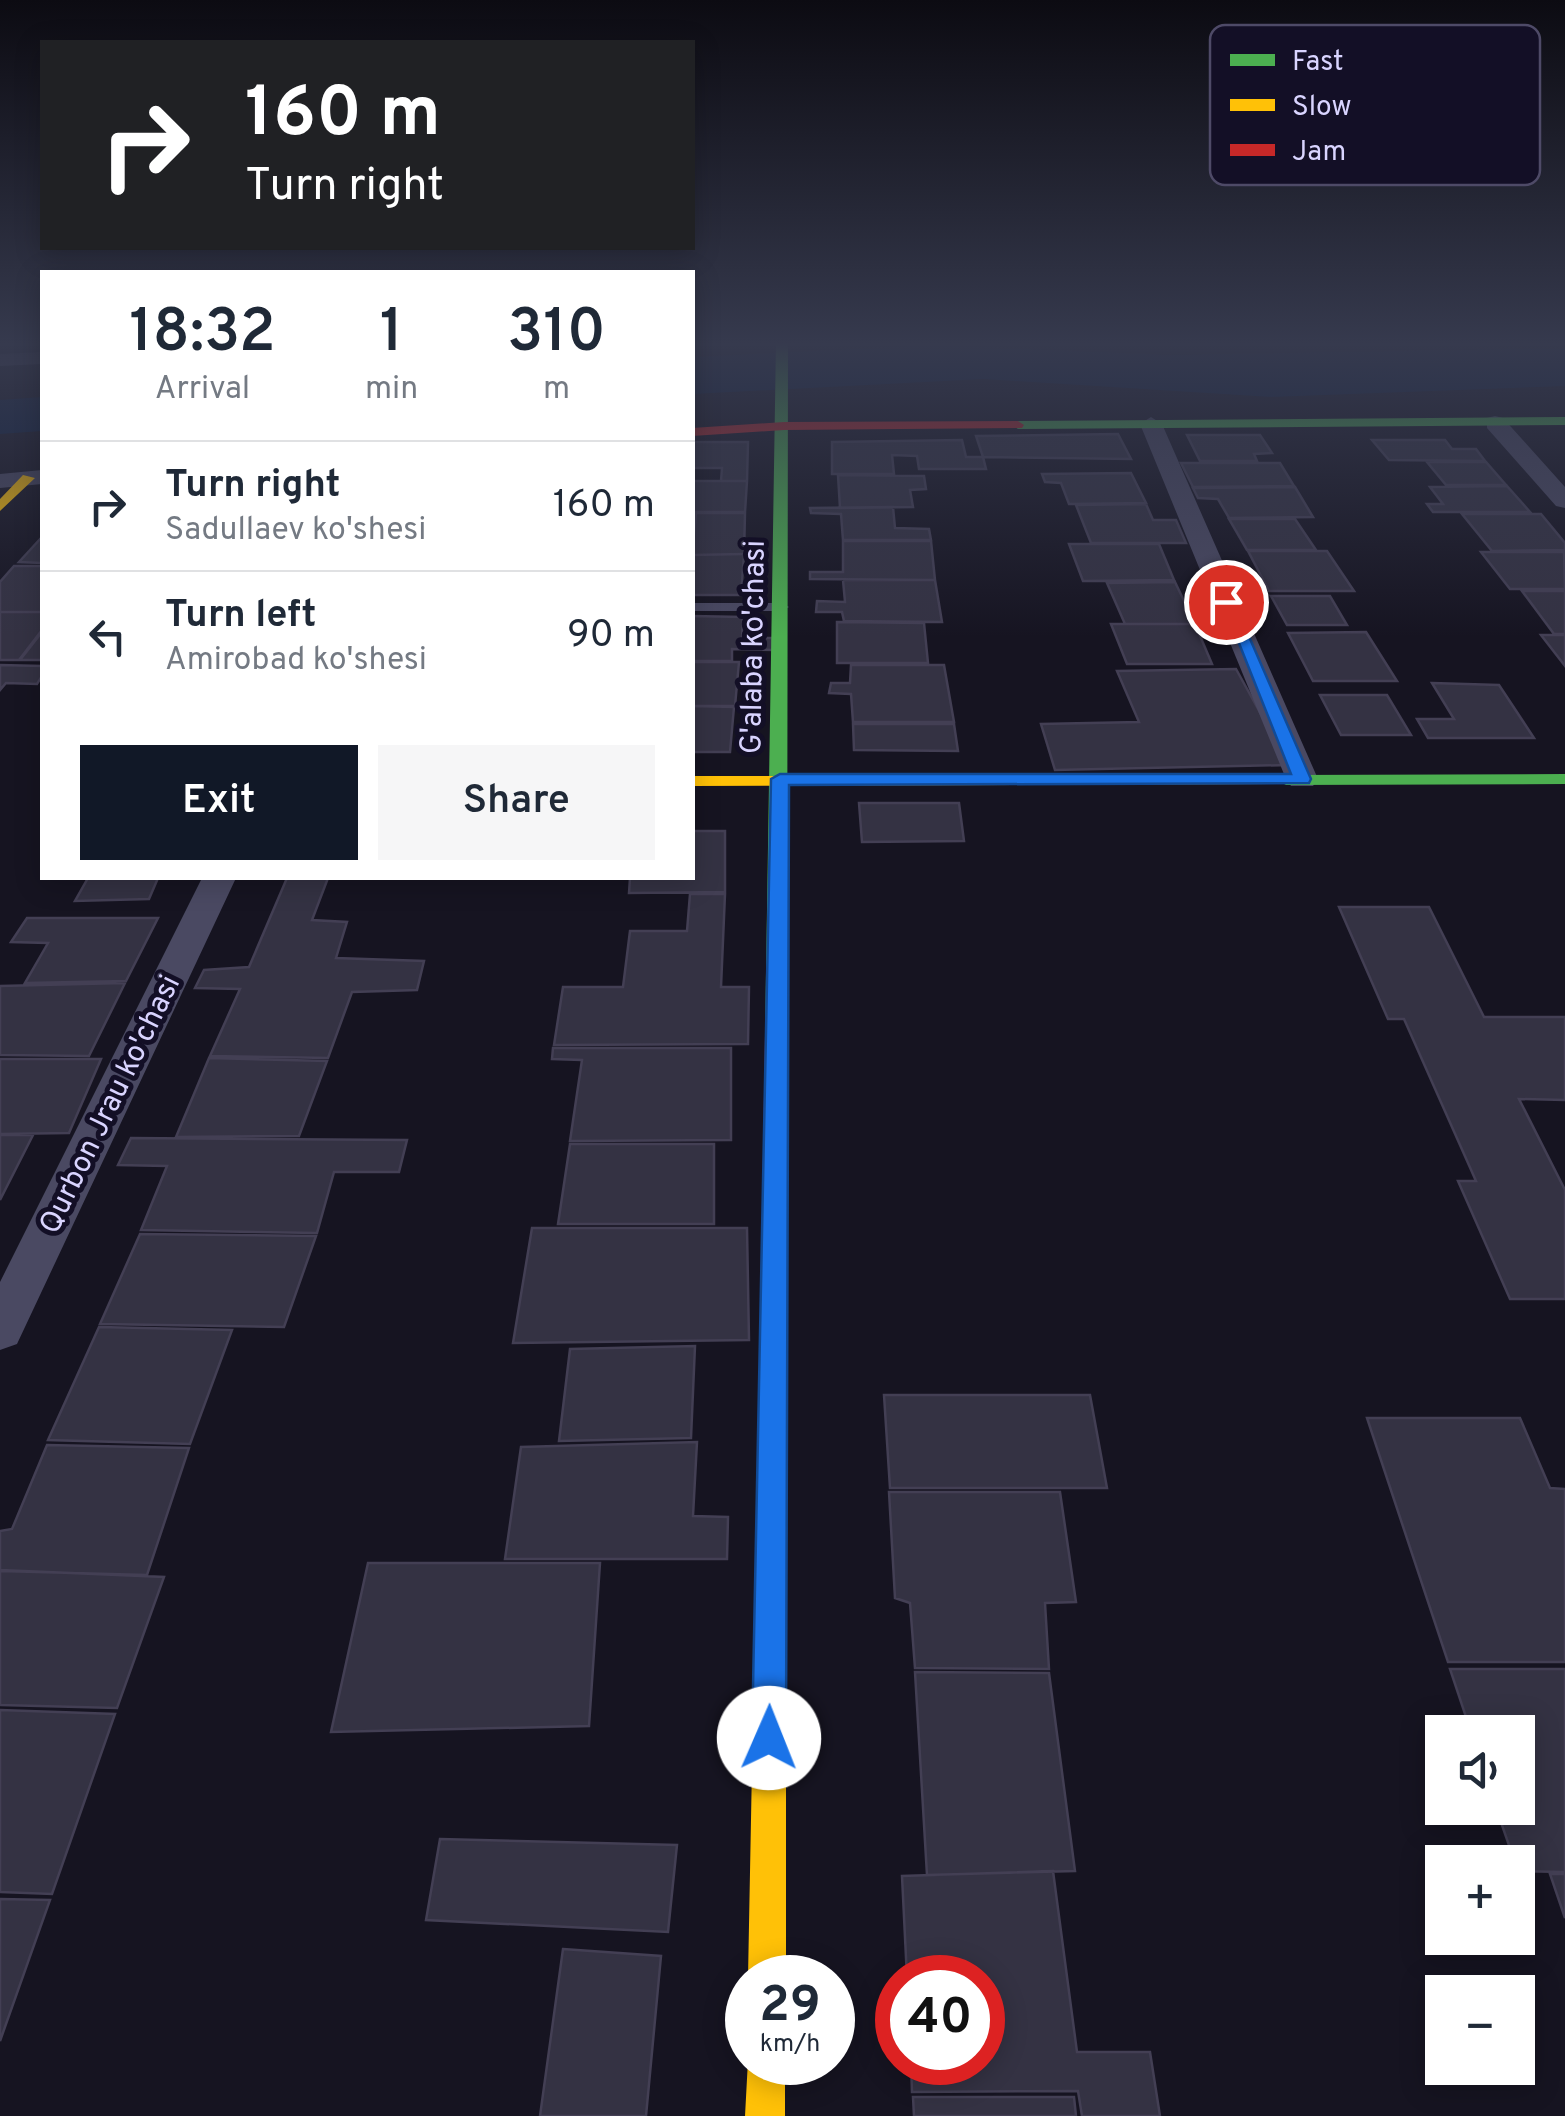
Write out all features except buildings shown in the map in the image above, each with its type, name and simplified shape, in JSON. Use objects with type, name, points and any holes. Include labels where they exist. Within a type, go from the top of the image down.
[{"type":"street","name":"G'alaba ko'chasi","points":[[767,1955],[784,440]]},
{"type":"street","points":[[1158,440],[1302,779]]},
{"type":"street","points":[[1511,440],[1565,501]]},
{"type":"street","points":[[0,481],[35,477]]},
{"type":"street","points":[[0,507],[35,477]]},
{"type":"street","points":[[695,781],[1565,779]]},
{"type":"street","name":"Qurbon Jrau ko'chasi","points":[[0,1330],[218,880]]},
{"type":"street","points":[[765,2116],[766,2085]]},
{"type":"lane","points":[[695,607],[782,607]]},
{"type":"traffic: fast","points":[[776,1036],[781,440]]},
{"type":"traffic: fast","points":[[1286,780],[1565,779]]},
{"type":"traffic: slow","points":[[0,507],[28,478]]},
{"type":"traffic: slow","points":[[695,781],[1286,780]]},
{"type":"traffic: slow","points":[[767,1955],[772,1450]]},
{"type":"traffic: slow","points":[[765,2116],[766,2085]]},
{"type":"traffic: jam","points":[[772,1450],[776,1036]]},
{"type":"route","points":[[769,1738],[780,779],[1302,779],[1226,602]]}]
